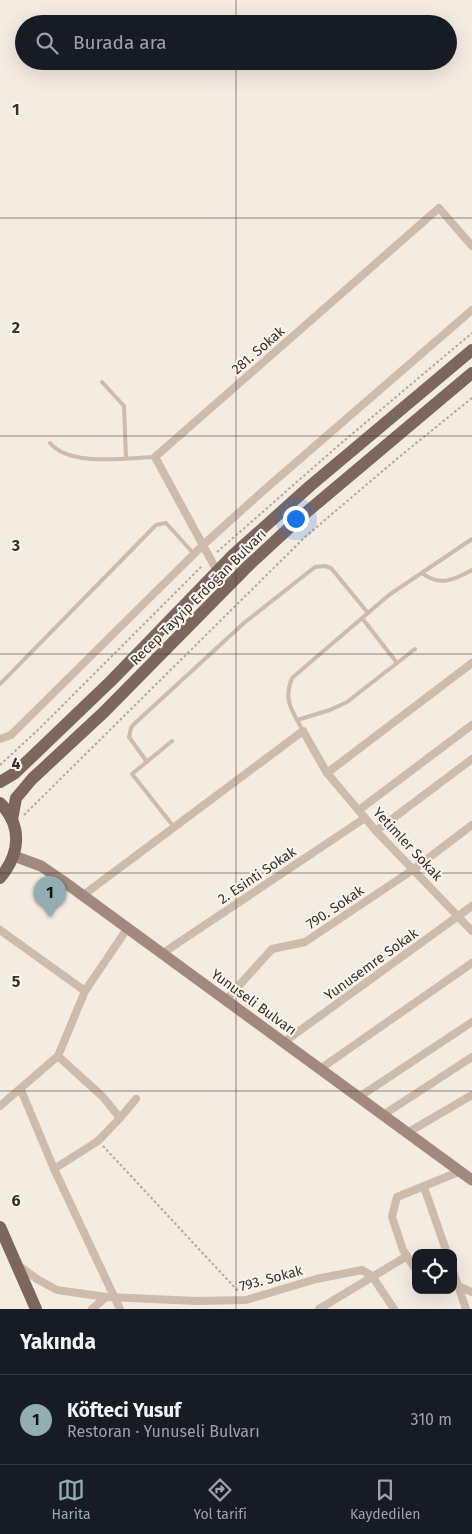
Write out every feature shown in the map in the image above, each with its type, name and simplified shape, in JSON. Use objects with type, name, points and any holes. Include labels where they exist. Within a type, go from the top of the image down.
[{"type":"main road","name":"Recep Tayyip Erdoğan Bulvarı","points":[[0,782],[14,774],[112,680],[234,554],[310,486],[472,350]]},
{"type":"main road","name":"Recep Tayyip Erdoğan Bulvarı","points":[[18,818],[16,798],[32,779],[104,712],[248,566],[332,490],[472,372]]},
{"type":"main road","points":[[0,774],[14,774]]},
{"type":"main road","points":[[0,803],[18,818],[17,842],[14,856],[0,878]]},
{"type":"main road","name":"Yunuseli Bulvarı","points":[[14,856],[41,866],[163,953],[472,1180]]},
{"type":"main road","points":[[0,1228],[36,1309]]},
{"type":"street","name":"281. Sokak","points":[[155,457],[439,208],[472,246]]},
{"type":"street","points":[[0,739],[11,735],[203,545],[299,459],[472,310]]},
{"type":"street","points":[[155,457],[217,571]]},
{"type":"street","points":[[327,773],[472,663]]},
{"type":"street","points":[[359,810],[472,725]]},
{"type":"street","points":[[82,896],[303,731]]},
{"type":"street","name":"Yetimler Sokak","points":[[303,731],[327,773],[365,818],[472,931]]},
{"type":"street","points":[[376,831],[472,759]]},
{"type":"street","name":"2. Esinti Sokak","points":[[163,953],[365,818]]},
{"type":"street","name":"790. Sokak","points":[[226,1000],[272,950],[305,942],[414,869],[472,825]]},
{"type":"street","name":"Yunusemre Sokak","points":[[284,1042],[472,906]]},
{"type":"street","points":[[0,1106],[21,1090],[58,1056],[85,991],[127,929]]},
{"type":"street","points":[[0,930],[85,991]]},
{"type":"street","points":[[320,1069],[472,963]]},
{"type":"street","points":[[358,1097],[472,1022]]},
{"type":"street","points":[[58,1056],[103,1097],[120,1118]]},
{"type":"street","points":[[383,1115],[472,1057]]},
{"type":"street","points":[[21,1090],[54,1170],[120,1309]]},
{"type":"street","points":[[408,1133],[472,1095]]},
{"type":"street","points":[[54,1170],[98,1141],[136,1099]]},
{"type":"street","points":[[412,1264],[406,1256],[392,1217],[397,1197],[461,1171]]},
{"type":"street","points":[[424,1187],[446,1249]]},
{"type":"street","points":[[319,1309],[406,1256]]},
{"type":"street","name":"793. Sokak","points":[[16,1264],[56,1290],[106,1298],[226,1305],[316,1279],[362,1270],[372,1276]]},
{"type":"street","points":[[372,1276],[394,1309]]},
{"type":"street","points":[[457,1286],[472,1292]]},
{"type":"street","points":[[457,1288],[466,1309]]},
{"type":"street","points":[[92,1309],[106,1298]]},
{"type":"lane","points":[[102,382],[124,406],[126,458]]},
{"type":"lane","points":[[50,443],[63,453],[78,458],[155,457]]},
{"type":"lane","points":[[0,684],[156,525],[166,523],[194,554]]},
{"type":"lane","points":[[303,731],[290,708],[287,691],[292,678],[389,595],[472,539]]},
{"type":"lane","points":[[147,762],[130,737],[130,728],[244,623],[315,567],[325,566],[331,568],[368,613]]},
{"type":"lane","points":[[422,573],[431,580],[442,582],[460,577],[472,570]]},
{"type":"lane","points":[[362,618],[397,663]]},
{"type":"lane","points":[[297,720],[330,710],[347,702],[414,649]]},
{"type":"lane","points":[[172,741],[132,774],[174,827]]},
{"type":"path","points":[[18,818],[305,537],[472,398]]},
{"type":"path","points":[[98,1141],[246,1300]]},
{"type":"place","name":"Köfteci Yusuf","points":[[50,917]]}]
